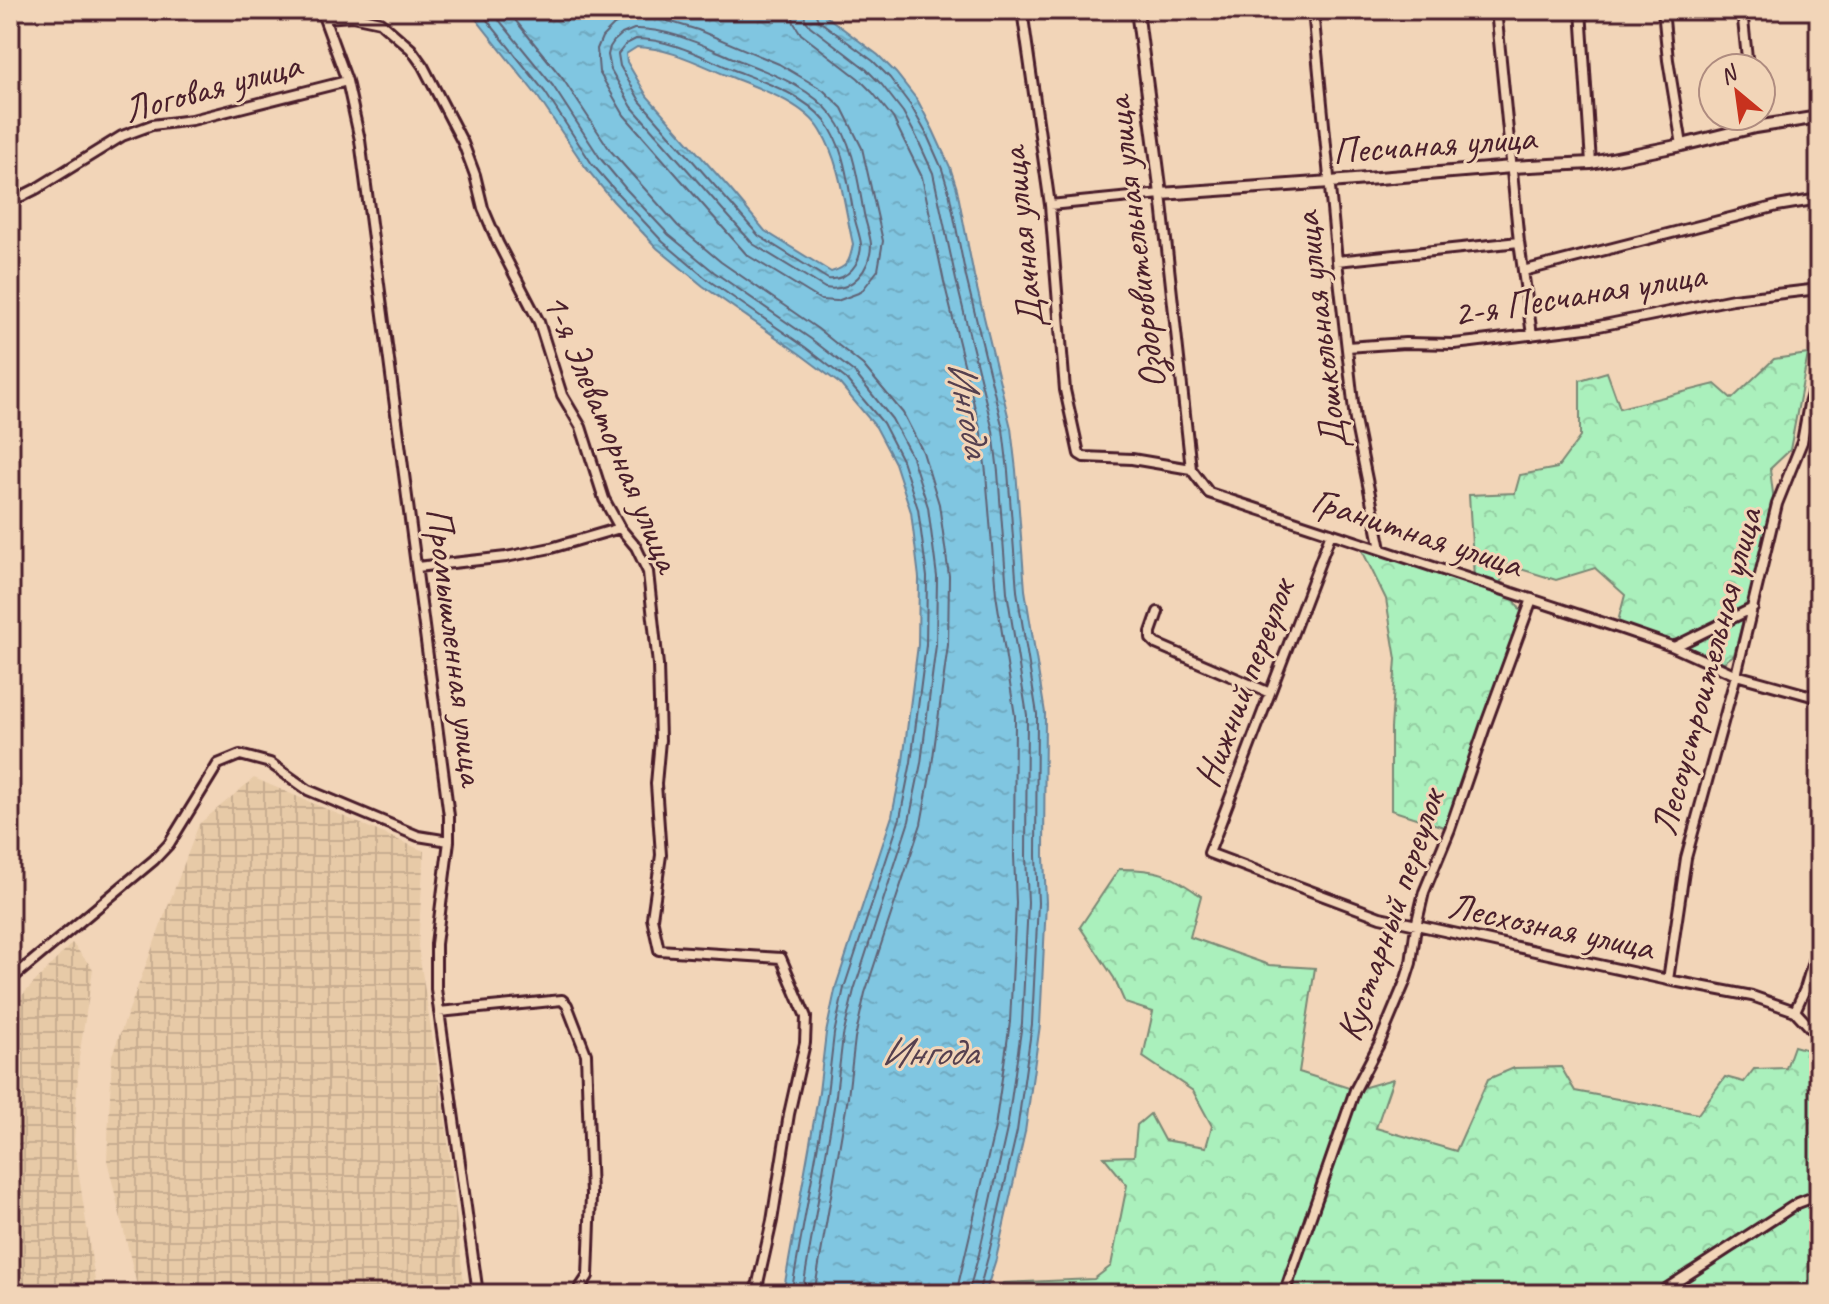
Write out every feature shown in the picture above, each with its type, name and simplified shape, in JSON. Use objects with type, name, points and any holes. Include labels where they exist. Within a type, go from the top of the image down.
[{"type":"street","name":"Дачная улица","points":[[1022,10],[1050,205],[1065,390],[1079,454],[1191,469]]},
{"type":"street","name":"Оздоровительная улица","points":[[1137,10],[1191,469]]},
{"type":"street","name":"Дошкольная улица","points":[[1313,10],[1355,420],[1381,549]]},
{"type":"street","points":[[1496,10],[1519,242],[1532,335]]},
{"type":"street","points":[[1581,10],[1591,163]]},
{"type":"street","points":[[1663,10],[1682,145]]},
{"type":"street","points":[[1742,10],[1746,52]]},
{"type":"street","points":[[1817,10],[1819,24]]},
{"type":"street","name":"1-я Элеваторная улица","points":[[323,14],[380,22],[411,49],[423,66],[463,143],[498,243],[539,322],[562,395],[581,427],[604,499],[620,528],[636,547],[648,572],[658,665],[660,740],[656,784],[661,855],[652,918],[659,950],[781,958],[806,1017],[805,1043],[789,1114],[772,1221],[753,1294]]},
{"type":"street","name":"Промышленная улица","points":[[323,14],[347,81],[366,179],[449,816],[449,841],[436,944],[436,989],[478,1294]]},
{"type":"street","name":"Логовая улица","points":[[10,202],[132,132],[347,81]]},
{"type":"street","name":"Песчаная улица","points":[[1777,120],[1819,117]]},
{"type":"street","name":"Песчаная улица","points":[[1050,205],[1591,163],[1682,145],[1723,132]]},
{"type":"street","points":[[1523,271],[1777,206],[1819,199]]},
{"type":"street","points":[[1337,261],[1519,242]]},
{"type":"street","name":"2-я Песчаная улица","points":[[1347,347],[1454,344],[1532,335],[1594,327],[1733,299],[1819,289]]},
{"type":"street","name":"Лесоустроительная улица","points":[[1668,980],[1686,858],[1736,675],[1777,504],[1802,442],[1812,394],[1819,385]]},
{"type":"street","name":"Гранитная улица","points":[[1191,469],[1209,493],[1674,647],[1736,675],[1819,698]]},
{"type":"street","points":[[417,567],[506,557],[620,528]]},
{"type":"street","name":"Нижний переулок","points":[[1209,853],[1331,533]]},
{"type":"street","name":"Кустарный переулок","points":[[1284,1294],[1355,1090],[1379,1044],[1405,982],[1424,892],[1450,829],[1532,599]]},
{"type":"street","points":[[1674,647],[1753,608]]},
{"type":"street","points":[[1158,612],[1151,632],[1151,639],[1156,644],[1270,693]]},
{"type":"street","points":[[10,980],[154,860],[169,844],[218,764],[240,755],[270,763],[308,790],[418,836],[449,841]]},
{"type":"street","name":"Лесхозная улица","points":[[1209,853],[1380,917],[1752,996],[1795,1011]]},
{"type":"street","points":[[1819,941],[1795,1011],[1819,1037]]},
{"type":"street","points":[[1805,989],[1819,980]]},
{"type":"street","points":[[439,1012],[562,1000],[567,1005],[586,1054],[591,1195],[588,1276],[576,1294]]},
{"type":"street","points":[[1658,1294],[1798,1203],[1819,1195]]},
{"type":"shaded area","points":[[254,778],[424,851],[418,947],[446,1123],[465,1294],[139,1294],[107,1160],[112,1055],[199,824]]},
{"type":"shaded area","points":[[72,943],[93,969],[79,1057],[74,1143],[97,1294],[10,1294],[10,1008]]},
{"type":"green space","points":[[1808,354],[1790,450],[1770,469],[1774,502],[1734,655],[1724,662],[1617,625],[1625,595],[1595,568],[1556,580],[1508,565],[1499,586],[1474,578],[1469,495],[1515,493],[1520,475],[1557,468],[1580,437],[1580,380],[1607,372],[1620,408],[1715,384],[1732,399],[1774,359]]},
{"type":"green space","points":[[1358,542],[1510,592],[1525,618],[1450,829],[1391,810],[1391,728],[1396,659],[1386,599]]},
{"type":"green space","points":[[1119,869],[1163,874],[1201,896],[1190,937],[1269,965],[1315,968],[1299,1072],[1355,1090],[1393,1079],[1376,1128],[1456,1151],[1488,1079],[1514,1068],[1561,1067],[1575,1091],[1698,1114],[1725,1077],[1744,1082],[1754,1069],[1786,1068],[1794,1046],[1819,1053],[1819,1294],[994,1294],[1003,1283],[1094,1279],[1111,1266],[1127,1185],[1104,1157],[1134,1156],[1137,1125],[1150,1114],[1164,1140],[1206,1147],[1212,1126],[1193,1091],[1143,1057],[1153,1012],[1125,1003],[1114,978],[1080,927]]},
{"type":"water","name":"Ингода","points":[[469,10],[818,10],[878,55],[896,73],[918,101],[950,167],[1011,428],[1025,590],[1045,713],[1046,903],[1040,1025],[1025,1132],[985,1294],[783,1294],[836,986],[892,816],[903,761],[918,645],[919,578],[911,512],[895,463],[876,427],[840,384],[703,286],[657,248],[586,168],[538,97]],"holes":[[[637,47],[683,57],[764,90],[791,104],[813,121],[828,144],[841,186],[853,244],[845,265],[831,272],[765,231],[647,96],[627,62],[626,54]]]}]
